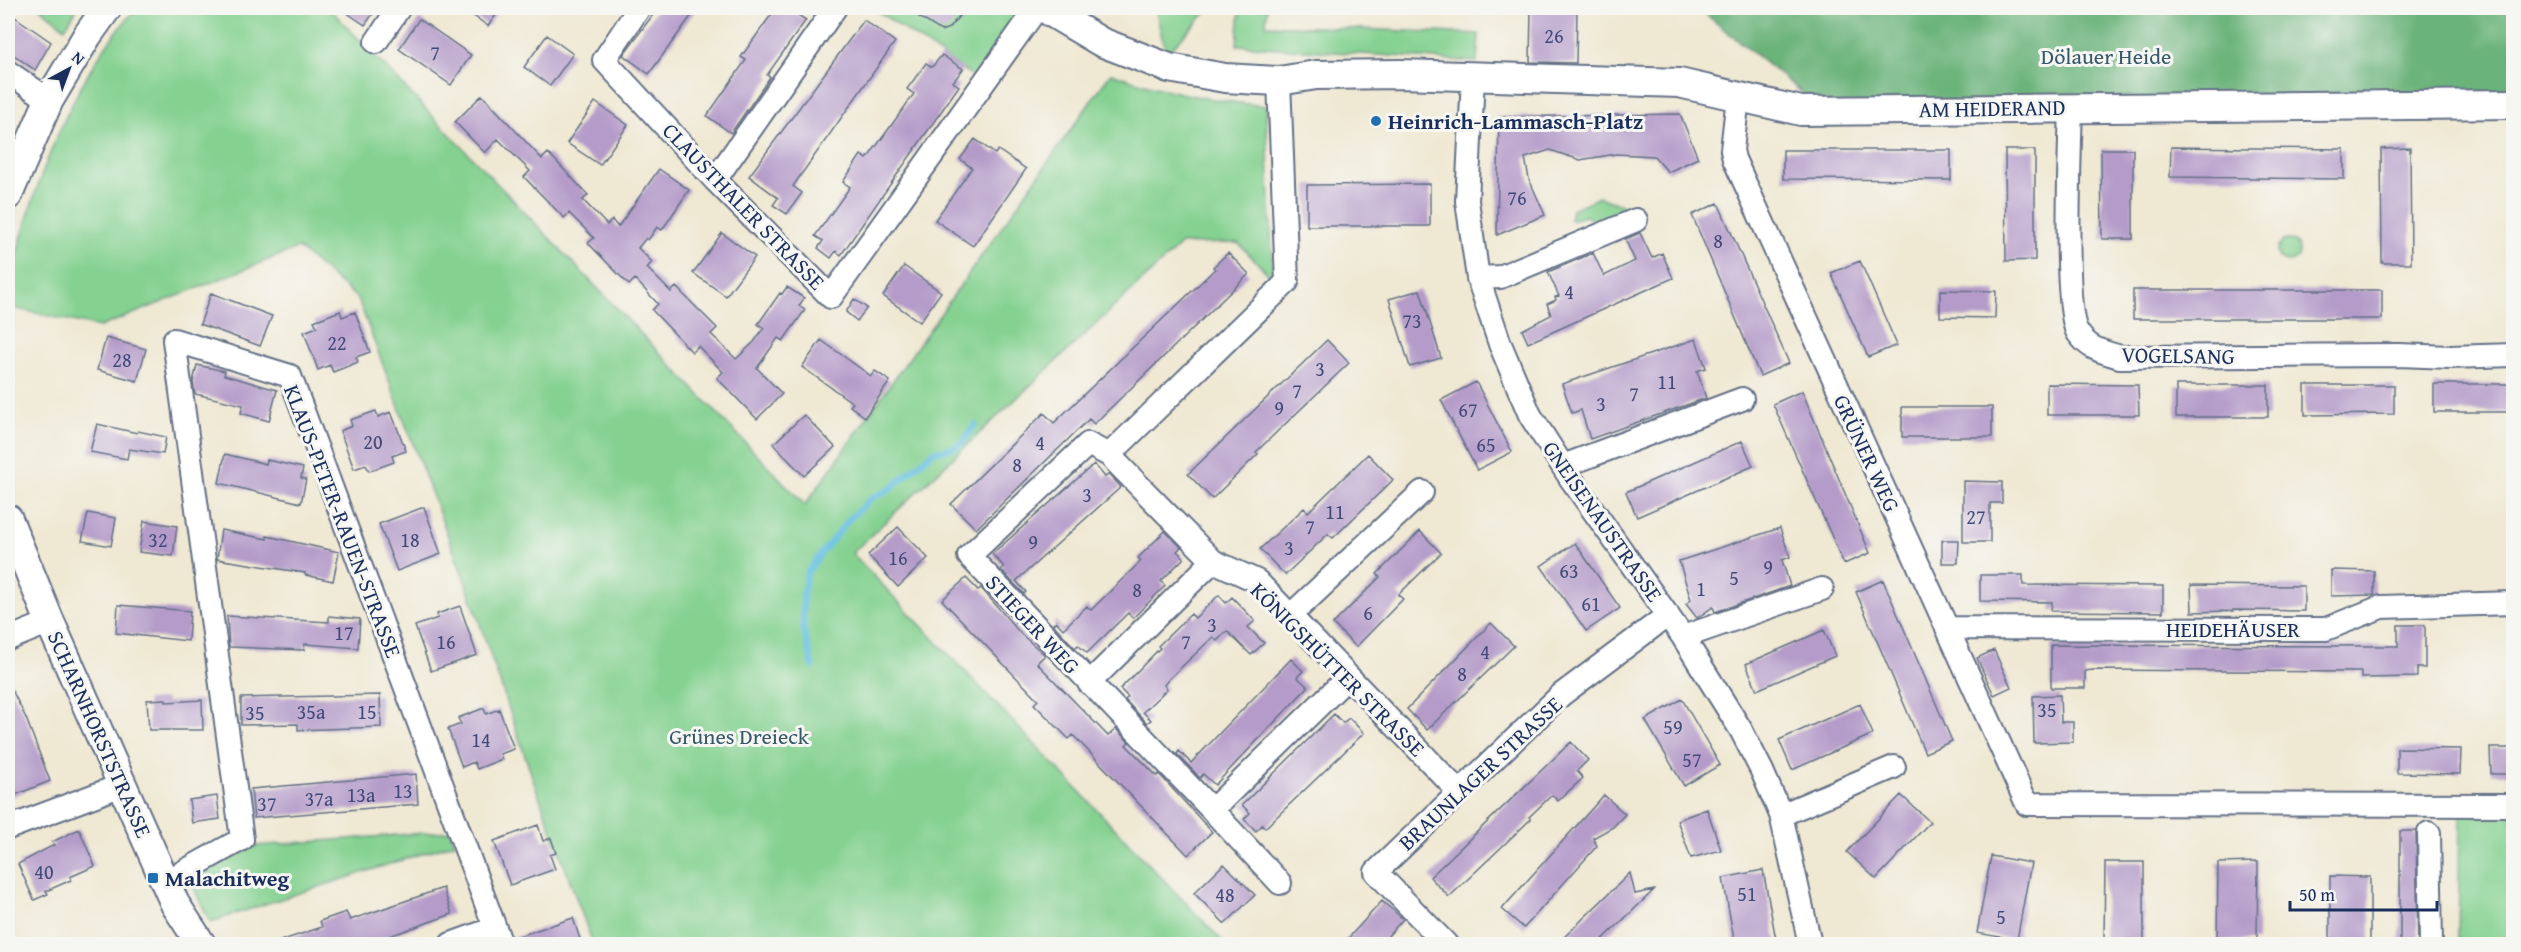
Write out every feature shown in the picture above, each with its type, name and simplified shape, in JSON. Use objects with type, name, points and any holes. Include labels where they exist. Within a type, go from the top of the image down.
[{"type":"street","points":[[8,195],[49,100],[87,36],[107,8]]},
{"type":"street","points":[[376,42],[399,8]]},
{"type":"street","name":"CLAUSTHALER STRASSE","points":[[639,8],[604,60],[715,180],[831,297],[1037,8]]},
{"type":"street","points":[[715,180],[835,8]]},
{"type":"street","points":[[1044,8],[1101,42],[1169,68],[1225,78],[1279,81],[1316,75],[1473,77]]},
{"type":"street","points":[[8,72],[49,100]]},
{"type":"street","name":"AM HEIDERAND","points":[[1473,77],[1679,82],[1801,111],[2514,104]]},
{"type":"street","name":"GNEISENAUSTRASSE","points":[[1473,77],[1467,201],[1478,278],[1514,380],[1530,415],[1563,466],[1683,637],[1741,730],[1781,815],[1810,945]]},
{"type":"street","points":[[1109,455],[1287,282],[1279,81]]},
{"type":"street","name":"GRÜNER WEG","points":[[1738,97],[1732,150],[1734,159],[2027,804],[2514,804]]},
{"type":"street","name":"VOGELSANG","points":[[2071,108],[2069,278],[2076,331],[2093,349],[2120,357],[2514,355]]},
{"type":"street","points":[[1478,278],[1500,277],[1636,220]]},
{"type":"street","name":"KLAUS-PETER-RAUEN-STRASSE","points":[[165,882],[242,839],[174,340],[290,376],[498,936],[452,945]]},
{"type":"street","points":[[1563,466],[1742,399]]},
{"type":"street","name":"KÖNIGSHÜTTER STRASSE","points":[[1088,444],[1109,455],[1214,561],[1257,581],[1459,792]]},
{"type":"street","name":"STIEGER WEG","points":[[1088,444],[969,556],[1280,883]]},
{"type":"street","points":[[1290,616],[1422,492]]},
{"type":"street","name":"SCHARNHORSTSTRASSE","points":[[8,519],[50,622],[165,882],[175,904],[201,945]]},
{"type":"street","points":[[1089,684],[1214,561]]},
{"type":"street","points":[[1683,637],[1822,589]]},
{"type":"street","name":"HEIDEHÄUSER","points":[[1947,628],[2326,630],[2381,607],[2514,603]]},
{"type":"street","name":"BRAUNLAGER STRASSE","points":[[1446,945],[1376,872],[1561,695],[1668,615]]},
{"type":"street","points":[[8,639],[50,622]]},
{"type":"street","points":[[1212,810],[1348,677]]},
{"type":"street","points":[[1781,815],[1894,767]]},
{"type":"street","points":[[8,828],[122,785]]},
{"type":"street","points":[[2429,833],[2431,945]]},
{"type":"green space","points":[[40,8],[75,8],[77,9],[65,28]]},
{"type":"green space","name":"Grünes Dreieck","points":[[137,8],[329,8],[805,505],[1111,73],[1187,95],[1266,106],[1273,279],[1238,243],[1181,244],[852,553],[1225,944],[593,944],[535,785],[468,589],[358,299],[298,248],[100,327],[8,307],[14,262],[53,145],[98,57]]},
{"type":"green space","points":[[873,8],[1001,8],[1015,17],[1015,21],[975,78]]},
{"type":"green space","points":[[1155,8],[1210,8],[1166,54]]},
{"type":"green space","points":[[1240,8],[1267,8],[1266,25],[1479,34],[1477,62],[1237,45]]},
{"type":"green space","name":"Dölauer Heide","points":[[1698,8],[2513,8],[2513,103],[1816,104]]},
{"type":"green space","points":[[1599,197],[1630,208],[1602,227],[1586,216],[1570,220],[1572,209]]},
{"type":"green space","points":[[2288,240],[2296,243],[2299,251],[2296,259],[2288,262],[2280,259],[2277,251],[2280,243]]},
{"type":"green space","points":[[2460,811],[2513,811],[2513,944],[2458,944]]},
{"type":"green space","points":[[450,831],[455,843],[210,922],[190,880],[255,846]]},
{"type":"building","points":[[340,8],[377,8],[365,25]]},
{"type":"building","points":[[462,8],[501,8],[488,26]]},
{"type":"building","points":[[658,8],[697,8],[649,74],[623,55]]},
{"type":"building","points":[[776,8],[787,8],[806,20],[767,75],[770,77],[731,133],[707,116],[746,60],[741,57]]},
{"type":"building","points":[[905,8],[966,8],[949,28],[941,31]]},
{"type":"building","points":[[1531,8],[1577,8],[1576,63],[1530,62]]},
{"type":"building","points":[[15,17],[51,42],[35,70],[8,51],[8,28]]},
{"type":"building","points":[[419,19],[471,55],[451,85],[399,49]]},
{"type":"building","points":[[864,20],[895,42],[793,186],[802,193],[787,214],[773,205],[778,198],[749,176]]},
{"type":"building","points":[[547,35],[573,54],[550,86],[524,67]]},
{"type":"building","points":[[942,55],[963,69],[953,82],[959,86],[841,255],[836,251],[831,258],[818,248],[823,241],[815,236],[850,187],[843,182],[861,155],[867,159],[914,94],[907,89],[926,63],[932,67]]},
{"type":"building","points":[[482,95],[542,159],[548,153],[555,160],[588,195],[583,200],[607,225],[612,220],[618,227],[659,169],[689,190],[662,230],[657,227],[648,240],[646,238],[638,248],[652,262],[647,268],[671,292],[676,287],[717,328],[711,334],[736,359],[754,342],[764,328],[758,324],[780,293],[782,294],[787,287],[804,298],[799,306],[805,310],[783,341],[778,338],[757,368],[782,394],[757,419],[717,378],[723,372],[698,346],[692,352],[652,310],[658,304],[635,279],[629,285],[588,243],[594,238],[569,213],[564,218],[524,177],[530,171],[498,139],[485,153],[455,122]]},
{"type":"building","points":[[595,102],[628,125],[600,165],[567,143]]},
{"type":"building","points":[[1680,114],[1698,158],[1668,172],[1654,156],[1616,154],[1580,160],[1550,150],[1525,158],[1529,179],[1545,215],[1497,235],[1499,117]]},
{"type":"building","points":[[975,139],[995,154],[998,150],[1026,169],[973,246],[935,220],[972,168],[960,159]]},
{"type":"building","points":[[2171,147],[2344,149],[2344,179],[2170,177]]},
{"type":"building","points":[[2410,148],[2411,263],[2382,263],[2381,149]]},
{"type":"building","points":[[2101,149],[2133,149],[2133,239],[2102,239]]},
{"type":"building","points":[[1783,150],[1951,150],[1951,180],[1783,179]]},
{"type":"building","points":[[2005,150],[2035,150],[2035,260],[2006,261]]},
{"type":"building","points":[[1430,184],[1430,226],[1307,226],[1307,185]]},
{"type":"building","points":[[1718,203],[1789,363],[1760,376],[1692,215]]},
{"type":"building","points":[[722,233],[755,257],[726,296],[693,273]]},
{"type":"building","points":[[1640,233],[1652,258],[1662,253],[1673,278],[1528,343],[1522,330],[1551,315],[1547,304],[1559,296],[1548,272],[1593,253],[1604,276],[1635,261],[1625,239]]},
{"type":"building","points":[[1228,253],[1249,274],[1094,424],[1089,419],[976,529],[951,504],[1044,413],[1054,423],[1215,269],[1213,267]]},
{"type":"building","points":[[1860,261],[1897,345],[1868,357],[1831,273]]},
{"type":"building","points":[[904,266],[941,292],[920,322],[883,296]]},
{"type":"building","points":[[1420,290],[1441,358],[1410,367],[1389,299]]},
{"type":"building","points":[[1940,290],[1996,291],[1995,318],[1940,317]]},
{"type":"building","points":[[2133,290],[2382,290],[2382,319],[2133,319]]},
{"type":"building","points":[[211,293],[272,316],[260,346],[200,324]]},
{"type":"building","points":[[854,299],[867,308],[857,321],[846,312]]},
{"type":"building","points":[[340,311],[342,317],[355,312],[370,352],[356,357],[358,362],[333,372],[330,365],[318,370],[304,332],[317,327],[314,321]]},
{"type":"building","points":[[106,338],[146,349],[137,381],[97,370]]},
{"type":"building","points":[[1696,339],[1706,368],[1697,371],[1706,398],[1590,439],[1581,410],[1572,413],[1562,384]]},
{"type":"building","points":[[821,340],[871,376],[875,371],[890,381],[865,417],[850,406],[853,403],[802,367]]},
{"type":"building","points":[[1327,340],[1349,363],[1256,452],[1258,454],[1212,499],[1188,474]]},
{"type":"building","points":[[197,365],[225,371],[224,375],[277,390],[269,421],[241,413],[243,405],[195,394],[193,382]]},
{"type":"building","points":[[1476,382],[1512,452],[1477,470],[1441,400]]},
{"type":"building","points":[[2047,384],[2138,385],[2139,415],[2047,415]]},
{"type":"building","points":[[2434,384],[2514,384],[2514,412],[2434,412]]},
{"type":"building","points":[[2176,385],[2268,385],[2268,417],[2176,417]]},
{"type":"building","points":[[2305,385],[2394,385],[2394,414],[2305,415]]},
{"type":"building","points":[[1802,391],[1870,553],[1844,564],[1773,404]]},
{"type":"building","points":[[1902,407],[1992,407],[1992,437],[1902,437]]},
{"type":"building","points":[[376,411],[378,417],[391,412],[406,451],[392,456],[394,462],[369,471],[366,465],[354,469],[340,431],[352,426],[350,420]]},
{"type":"building","points":[[804,415],[835,447],[804,476],[773,444]]},
{"type":"building","points":[[97,424],[166,437],[163,454],[129,449],[127,459],[90,452]]},
{"type":"building","points":[[1742,441],[1753,466],[1637,517],[1626,492]]},
{"type":"building","points":[[225,454],[266,464],[267,460],[303,468],[301,478],[306,479],[301,503],[219,483]]},
{"type":"building","points":[[1368,454],[1393,480],[1333,538],[1328,534],[1285,575],[1260,549],[1304,508],[1308,512]]},
{"type":"building","points":[[1094,464],[1105,477],[1109,474],[1121,487],[1016,581],[1026,592],[1024,594],[1001,570],[1004,567],[992,554]]},
{"type":"building","points":[[1963,481],[2002,482],[2002,503],[1990,503],[1990,542],[1963,542]]},
{"type":"building","points":[[424,507],[441,554],[397,571],[379,524]]},
{"type":"building","points":[[88,513],[116,518],[111,546],[82,541]]},
{"type":"building","points":[[144,521],[177,526],[173,556],[139,552]]},
{"type":"building","points":[[898,527],[928,558],[898,587],[868,555]]},
{"type":"building","points":[[1780,528],[1790,557],[1782,560],[1790,586],[1715,612],[1713,607],[1697,618],[1686,604],[1691,600],[1679,561]]},
{"type":"building","points":[[221,530],[267,539],[267,536],[339,552],[333,581],[305,575],[305,573],[217,559]]},
{"type":"building","points":[[1165,531],[1181,547],[1177,551],[1184,558],[1161,581],[1165,586],[1133,618],[1128,613],[1087,653],[1078,645],[1075,648],[1053,624],[1056,621],[1063,629],[1087,606],[1091,610],[1141,561],[1138,558]]},
{"type":"building","points":[[1420,531],[1441,553],[1398,595],[1403,599],[1356,647],[1333,624],[1380,577],[1377,574]]},
{"type":"building","points":[[1942,540],[1959,540],[1958,563],[1942,563]]},
{"type":"building","points":[[1575,543],[1620,608],[1586,631],[1541,566]]},
{"type":"building","points":[[2331,570],[2374,571],[2374,595],[2331,596]]},
{"type":"building","points":[[1980,575],[2023,575],[2023,585],[2163,586],[2163,612],[2051,611],[2052,602],[1980,601]]},
{"type":"building","points":[[966,578],[978,590],[981,588],[1021,634],[1045,655],[1037,663],[1108,736],[1116,729],[1129,742],[1126,745],[1157,776],[1159,774],[1212,832],[1188,855],[1073,735],[1069,739],[1034,704],[1038,700],[942,600]]},
{"type":"building","points":[[1883,580],[1952,741],[1925,753],[1856,592]]},
{"type":"building","points":[[2191,585],[2304,586],[2304,611],[2192,612]]},
{"type":"building","points":[[1219,595],[1226,603],[1232,597],[1255,621],[1248,627],[1264,643],[1251,655],[1227,631],[1217,641],[1213,637],[1169,679],[1164,685],[1167,689],[1143,712],[1151,720],[1147,723],[1125,700],[1128,697],[1120,689],[1160,648],[1158,646],[1191,614],[1195,618]]},
{"type":"building","points":[[118,605],[190,611],[188,641],[116,633]]},
{"type":"building","points":[[460,606],[477,655],[431,671],[415,626],[438,618],[437,614]]},
{"type":"building","points":[[227,616],[329,622],[329,616],[360,619],[358,648],[305,644],[304,650],[229,647]]},
{"type":"building","points":[[1491,623],[1514,646],[1427,730],[1407,709]]},
{"type":"building","points":[[2398,625],[2425,625],[2425,668],[2417,668],[2417,677],[2361,678],[2361,672],[2093,670],[2085,671],[2085,688],[2051,688],[2051,645],[2398,646]]},
{"type":"building","points":[[1824,630],[1835,656],[1757,690],[1746,664]]},
{"type":"building","points":[[1994,650],[2011,687],[1994,695],[1977,658]]},
{"type":"building","points":[[1291,659],[1303,671],[1297,677],[1308,687],[1215,785],[1203,774],[1200,778],[1177,754],[1179,751],[1191,763]]},
{"type":"building","points":[[8,682],[26,718],[50,781],[8,798]]},
{"type":"building","points":[[380,695],[381,727],[298,730],[298,724],[241,725],[241,698]]},
{"type":"building","points":[[2060,695],[2061,722],[2073,722],[2073,742],[2034,743],[2033,696]]},
{"type":"building","points":[[166,699],[166,702],[202,700],[203,730],[149,730],[147,700]]},
{"type":"building","points":[[1682,699],[1720,765],[1684,786],[1645,720]]},
{"type":"building","points":[[1860,704],[1873,734],[1792,770],[1779,740]]},
{"type":"building","points":[[484,708],[486,714],[499,709],[514,749],[500,754],[502,759],[477,769],[474,762],[462,767],[448,729],[461,724],[458,718]]},
{"type":"building","points":[[1334,714],[1343,723],[1349,718],[1364,733],[1265,828],[1262,825],[1256,831],[1244,819],[1250,813],[1242,805]]},
{"type":"building","points":[[1571,742],[1588,760],[1577,771],[1583,778],[1558,801],[1552,795],[1529,817],[1531,819],[1449,897],[1430,877]]},
{"type":"building","points":[[2397,748],[2461,749],[2460,774],[2397,773]]},
{"type":"building","points":[[2490,748],[2514,748],[2514,774],[2491,774]]},
{"type":"building","points":[[416,774],[418,804],[254,818],[251,789]]},
{"type":"building","points":[[1604,795],[1625,814],[1613,827],[1593,838],[1597,846],[1524,928],[1502,909]]},
{"type":"building","points":[[1901,795],[1930,822],[1876,879],[1847,852]]},
{"type":"building","points":[[217,796],[220,819],[192,823],[189,800]]},
{"type":"building","points":[[1707,809],[1721,850],[1691,858],[1677,820]]},
{"type":"building","points":[[538,825],[543,841],[551,838],[556,853],[550,855],[555,869],[510,885],[494,841]]},
{"type":"building","points":[[79,829],[95,866],[70,877],[71,880],[46,891],[48,894],[34,900],[18,864],[54,845],[52,842]]},
{"type":"building","points":[[2400,831],[2416,831],[2418,945],[2400,945]]},
{"type":"building","points":[[1991,856],[2031,863],[2017,940],[1977,933]]},
{"type":"building","points":[[2105,862],[2144,862],[2144,941],[2104,941]]},
{"type":"building","points":[[2258,862],[2257,941],[2217,941],[2218,863]]},
{"type":"building","points":[[1224,864],[1255,895],[1225,924],[1194,893]]},
{"type":"building","points":[[1763,870],[1777,945],[1735,945],[1723,878]]},
{"type":"building","points":[[1630,873],[1635,894],[1654,890],[1597,945],[1556,945]]},
{"type":"building","points":[[2330,876],[2370,877],[2370,945],[2330,945]]},
{"type":"building","points":[[443,888],[452,914],[364,945],[280,945],[280,941],[322,927],[320,921],[346,912],[350,920]]},
{"type":"building","points":[[1382,901],[1403,919],[1380,945],[1342,945]]},
{"type":"building","points":[[573,918],[582,945],[514,945],[513,938]]},
{"type":"waterway","points":[[813,667],[803,628],[803,594],[807,573],[850,518],[872,498],[889,490],[933,452],[952,448],[962,443],[975,425]]},
{"type":"place","name":"Heinrich-Lammasch-Platz","points":[[1376,121]]},
{"type":"place","name":"Malachitweg","points":[[153,878]]}]
